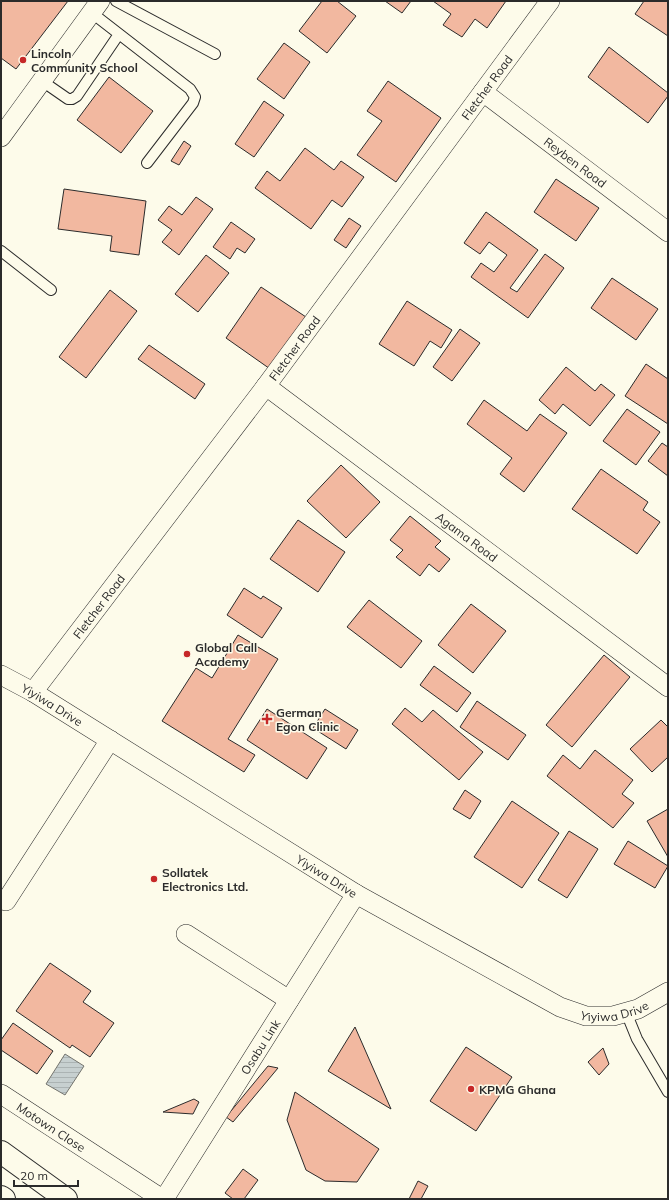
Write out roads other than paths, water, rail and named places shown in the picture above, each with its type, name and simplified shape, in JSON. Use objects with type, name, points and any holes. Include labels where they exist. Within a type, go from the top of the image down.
[{"type":"main road","points":[[1,1152],[66,1199]]},
{"type":"street","name":"Fletcher Road","points":[[33,692],[266,386],[550,1]]},
{"type":"street","points":[[1,137],[96,7]]},
{"type":"street","name":"Reyben Road","points":[[483,92],[668,232]]},
{"type":"street","name":"Agama Road","points":[[266,386],[668,687]]},
{"type":"street","name":"Yiyiwa Drive","points":[[1,675],[33,692],[356,894],[560,1007],[586,1016],[613,1016],[638,1009],[668,992]]},
{"type":"street","points":[[6,900],[110,740]]},
{"type":"street","name":"Osabu Link","points":[[163,1199],[356,894]]},
{"type":"street","points":[[186,934],[289,1000]]},
{"type":"street","name":"Motown Close","points":[[1,1094],[163,1199]]},
{"type":"lane","points":[[116,1],[215,54]]},
{"type":"lane","points":[[96,7],[119,34],[190,89],[195,96],[193,103],[147,163]]},
{"type":"lane","points":[[42,81],[68,99],[72,99],[77,96],[119,34]]},
{"type":"lane","points":[[1,251],[51,290]]},
{"type":"lane","points":[[626,1012],[637,1040],[668,1092]]},
{"type":"place","name":"Lincoln Community School","points":[[23,60]]},
{"type":"place","name":"Global Call Academy","points":[[187,654]]},
{"type":"place","name":"German Egon Clinic","points":[[267,719]]},
{"type":"place","name":"Sollatek Electronics Ltd.","points":[[154,879]]},
{"type":"place","name":"KPMG Ghana","points":[[471,1089]]}]
